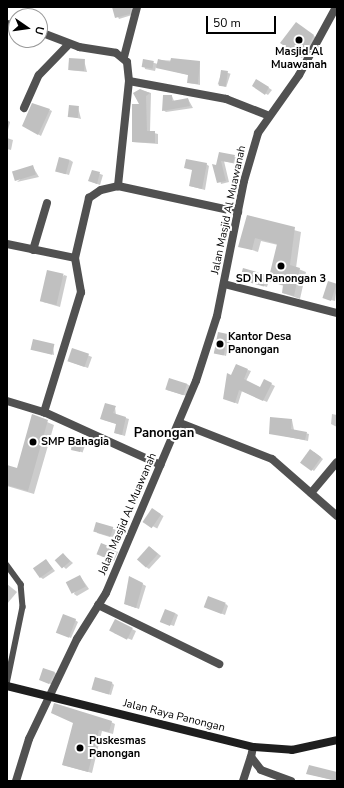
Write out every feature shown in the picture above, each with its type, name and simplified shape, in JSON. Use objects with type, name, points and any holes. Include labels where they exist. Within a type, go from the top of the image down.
[{"type":"main road","name":"Jalan Raya Panongan","points":[[7,685],[253,747],[292,750],[337,740]]},
{"type":"street","points":[[118,186],[129,81],[124,57],[137,7]]},
{"type":"street","name":"Jalan Masjid Al Muawanah","points":[[16,781],[29,739],[77,639],[98,605],[180,422],[224,284],[250,157],[267,115],[299,74],[336,7]]},
{"type":"street","points":[[48,35],[68,44],[124,57]]},
{"type":"street","points":[[24,108],[39,75],[68,44]]},
{"type":"street","points":[[129,81],[226,99],[267,115]]},
{"type":"street","points":[[44,412],[81,292],[75,258],[89,198],[101,190],[118,186],[238,212]]},
{"type":"street","points":[[33,250],[47,203]]},
{"type":"street","points":[[7,244],[75,258]]},
{"type":"street","points":[[224,284],[337,313]]},
{"type":"street","points":[[7,401],[44,412],[161,465]]},
{"type":"street","points":[[180,422],[272,459],[337,516]]},
{"type":"street","points":[[311,492],[337,462]]},
{"type":"street","points":[[98,605],[219,664]]},
{"type":"street","points":[[243,781],[253,747]]},
{"type":"street","points":[[251,757],[261,770],[291,781]]},
{"type":"lane","points":[[7,565],[21,584],[23,607],[7,685]]},
{"type":"building","points":[[112,7],[131,7],[130,14],[115,18]]},
{"type":"building","name":"Masjid Al Muawanah","points":[[296,22],[314,35],[302,58],[280,43]]},
{"type":"building","points":[[69,58],[85,59],[84,71],[68,70]]},
{"type":"building","points":[[171,58],[200,61],[198,84],[187,83],[188,75],[156,68],[158,59],[170,62]]},
{"type":"building","points":[[143,59],[154,61],[152,69],[142,67]]},
{"type":"building","points":[[221,70],[228,71],[226,87],[219,86]]},
{"type":"building","points":[[256,79],[269,87],[265,95],[252,86]]},
{"type":"building","points":[[140,89],[150,93],[146,96],[147,131],[155,131],[155,143],[132,142],[132,104],[139,104],[133,93]]},
{"type":"building","points":[[163,95],[172,95],[172,101],[188,98],[190,106],[162,111]]},
{"type":"building","points":[[32,103],[50,109],[38,135],[22,126]]},
{"type":"building","points":[[69,105],[79,106],[78,118],[68,117]]},
{"type":"building","points":[[219,152],[235,155],[233,163],[221,161],[226,181],[217,183],[212,164],[216,165]]},
{"type":"building","points":[[59,157],[70,160],[66,174],[55,171]]},
{"type":"building","points":[[186,159],[207,163],[202,189],[189,186],[192,170],[184,168]]},
{"type":"building","points":[[33,165],[36,175],[15,181],[12,171]]},
{"type":"building","points":[[92,170],[100,172],[97,184],[88,181]]},
{"type":"building","name":"SD N Panongan 3","points":[[247,215],[295,227],[290,265],[300,268],[294,296],[282,293],[283,285],[268,281],[277,244],[255,238],[252,250],[238,247]]},
{"type":"building","points":[[243,268],[267,275],[264,286],[240,280]]},
{"type":"building","points":[[47,270],[64,274],[56,305],[40,301]]},
{"type":"building","points":[[328,281],[337,284],[331,301],[322,298]]},
{"type":"building","name":"Kantor Desa Panongan","points":[[218,332],[228,334],[224,356],[214,354]]},
{"type":"building","points":[[33,339],[54,344],[52,355],[31,350]]},
{"type":"building","points":[[72,348],[89,354],[84,367],[67,361]]},
{"type":"building","points":[[236,364],[248,369],[244,379],[260,387],[264,379],[272,383],[263,401],[239,390],[235,403],[223,399],[227,373],[231,375]]},
{"type":"building","points":[[169,378],[187,384],[183,395],[165,389]]},
{"type":"building","points":[[105,403],[116,406],[113,413],[126,417],[122,435],[114,433],[116,424],[100,419]]},
{"type":"building","name":"SMP Bahagia","points":[[32,414],[48,420],[28,491],[7,485],[7,465],[17,468]]},
{"type":"building","points":[[270,417],[292,419],[291,429],[307,432],[305,440],[269,434]]},
{"type":"building","points":[[73,439],[82,442],[80,452],[71,450]]},
{"type":"building","points":[[310,449],[321,457],[311,471],[300,463]]},
{"type":"building","points":[[152,508],[161,514],[152,528],[142,522]]},
{"type":"building","points":[[96,522],[113,527],[111,537],[93,532]]},
{"type":"building","points":[[101,543],[116,549],[111,560],[97,554]]},
{"type":"building","points":[[149,546],[158,554],[146,567],[137,559]]},
{"type":"building","points":[[63,553],[70,561],[62,569],[55,560]]},
{"type":"building","points":[[46,559],[53,569],[40,578],[33,568]]},
{"type":"building","points":[[80,575],[86,587],[72,594],[66,582]]},
{"type":"building","points":[[129,576],[143,583],[136,608],[124,604]]},
{"type":"building","points":[[208,596],[226,603],[221,614],[204,607]]},
{"type":"building","points":[[165,609],[175,613],[170,626],[160,622]]},
{"type":"building","points":[[63,614],[76,619],[69,638],[56,633]]},
{"type":"building","points":[[115,619],[133,628],[127,640],[109,631]]},
{"type":"building","points":[[43,668],[55,672],[49,684],[39,680]]},
{"type":"building","points":[[95,677],[112,682],[109,694],[91,689]]},
{"type":"building","points":[[54,703],[112,721],[109,732],[99,730],[88,772],[62,765],[73,723],[51,713]]},
{"type":"building","points":[[309,765],[337,772],[337,781],[306,774]]},
{"type":"place","name":"Masjid Al Muawanah","points":[[299,40]]},
{"type":"place","name":"SD N Panongan 3","points":[[281,266]]},
{"type":"place","name":"Kantor Desa Panongan","points":[[220,344]]},
{"type":"place","name":"SMP Bahagia","points":[[33,442]]},
{"type":"place","name":"Puskesmas Panongan","points":[[80,748]]},
{"type":"district","name":"Panongan","points":[[164,433]]}]
